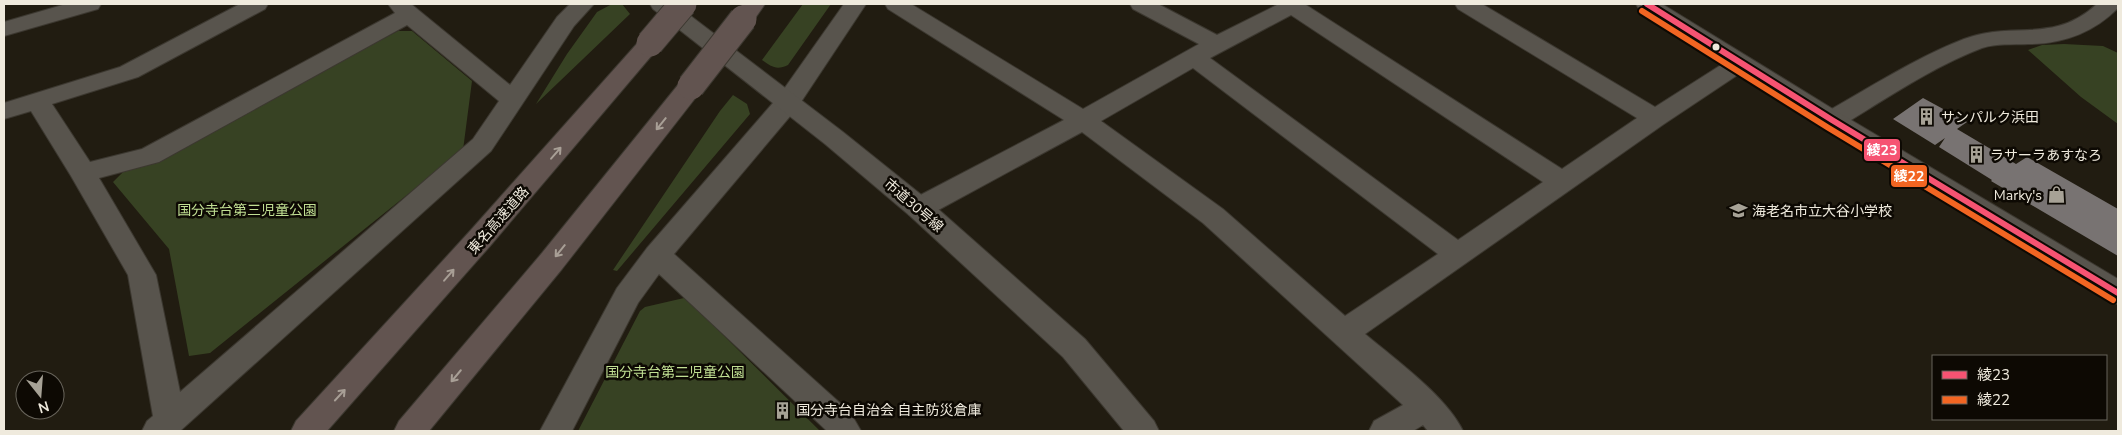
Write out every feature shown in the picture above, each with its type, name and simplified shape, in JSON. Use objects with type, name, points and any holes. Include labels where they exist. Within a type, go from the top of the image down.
[{"type":"highway","name":"東名高速道路","points":[[307,431],[403,328],[524,191],[683,4]]},
{"type":"highway","points":[[410,431],[552,261],[749,11]]},
{"type":"street","points":[[4,29],[90,4]]},
{"type":"street","points":[[4,111],[129,72],[257,4]]},
{"type":"street","points":[[164,426],[482,145],[565,22],[583,4]]},
{"type":"street","name":"市道30号線","points":[[661,4],[834,138],[919,208],[1074,348],[1143,431]]},
{"type":"street","points":[[556,431],[627,296],[657,255],[788,102],[855,4]]},
{"type":"street","points":[[896,4],[1083,120],[1213,216],[1428,407],[1447,431]]},
{"type":"street","points":[[1141,4],[1217,44]]},
{"type":"street","points":[[1466,4],[1655,118]]},
{"type":"street","points":[[1647,4],[1832,120],[2118,293]]},
{"type":"street","points":[[1832,120],[1901,80],[1973,44],[2001,36],[2037,38],[2072,31],[2100,14],[2110,4]]},
{"type":"street","points":[[919,208],[1083,120],[1217,44],[1294,5],[1563,183]]},
{"type":"street","points":[[83,173],[150,156],[404,10],[512,99]]},
{"type":"street","points":[[1194,57],[1458,254]]},
{"type":"street","points":[[1344,333],[1655,118],[1740,62]]},
{"type":"street","points":[[37,102],[83,173],[142,275],[164,426]]},
{"type":"street","points":[[657,255],[839,422],[845,431]]},
{"type":"street","points":[[1385,431],[1428,407]]},
{"type":"green space","points":[[612,4],[622,4],[630,14],[536,104],[567,54],[597,12]]},
{"type":"green space","points":[[803,4],[831,4],[788,65],[780,68],[771,66],[762,60]]},
{"type":"green space","name":"国分寺台第三児童公園","points":[[398,31],[412,31],[472,81],[463,150],[210,353],[189,356],[169,249],[113,182],[126,169],[148,162]]},
{"type":"green space","points":[[2042,45],[2103,46],[2118,53],[2118,124],[2081,97],[2028,50]]},
{"type":"green space","points":[[733,95],[747,104],[750,114],[617,271],[613,270],[720,111]]},
{"type":"green space","name":"国分寺台第二児童公園","points":[[684,298],[820,431],[578,431],[640,311],[645,307]]},
{"type":"building","points":[[1923,98],[1967,122],[1957,129],[2016,164],[2027,157],[2118,209],[2118,256],[1991,181],[1939,147],[1945,138],[1935,145],[1893,119]]},
{"type":"transit line","name":"綾23","points":[[1647,4],[1832,120],[2118,293]]},
{"type":"transit line","name":"綾22","points":[[1642,11],[1827,127],[2113,300]]},
{"type":"place","name":"サンパルク浜田","points":[[1927,117]]},
{"type":"place","name":"ラサーラあすなろ","points":[[1976,155]]},
{"type":"place","name":"Marky's","points":[[2056,195]]},
{"type":"place","name":"海老名市立大谷小学校","points":[[1738,211]]},
{"type":"place","name":"国分寺台自治会 自主防災倉庫","points":[[782,410]]}]
